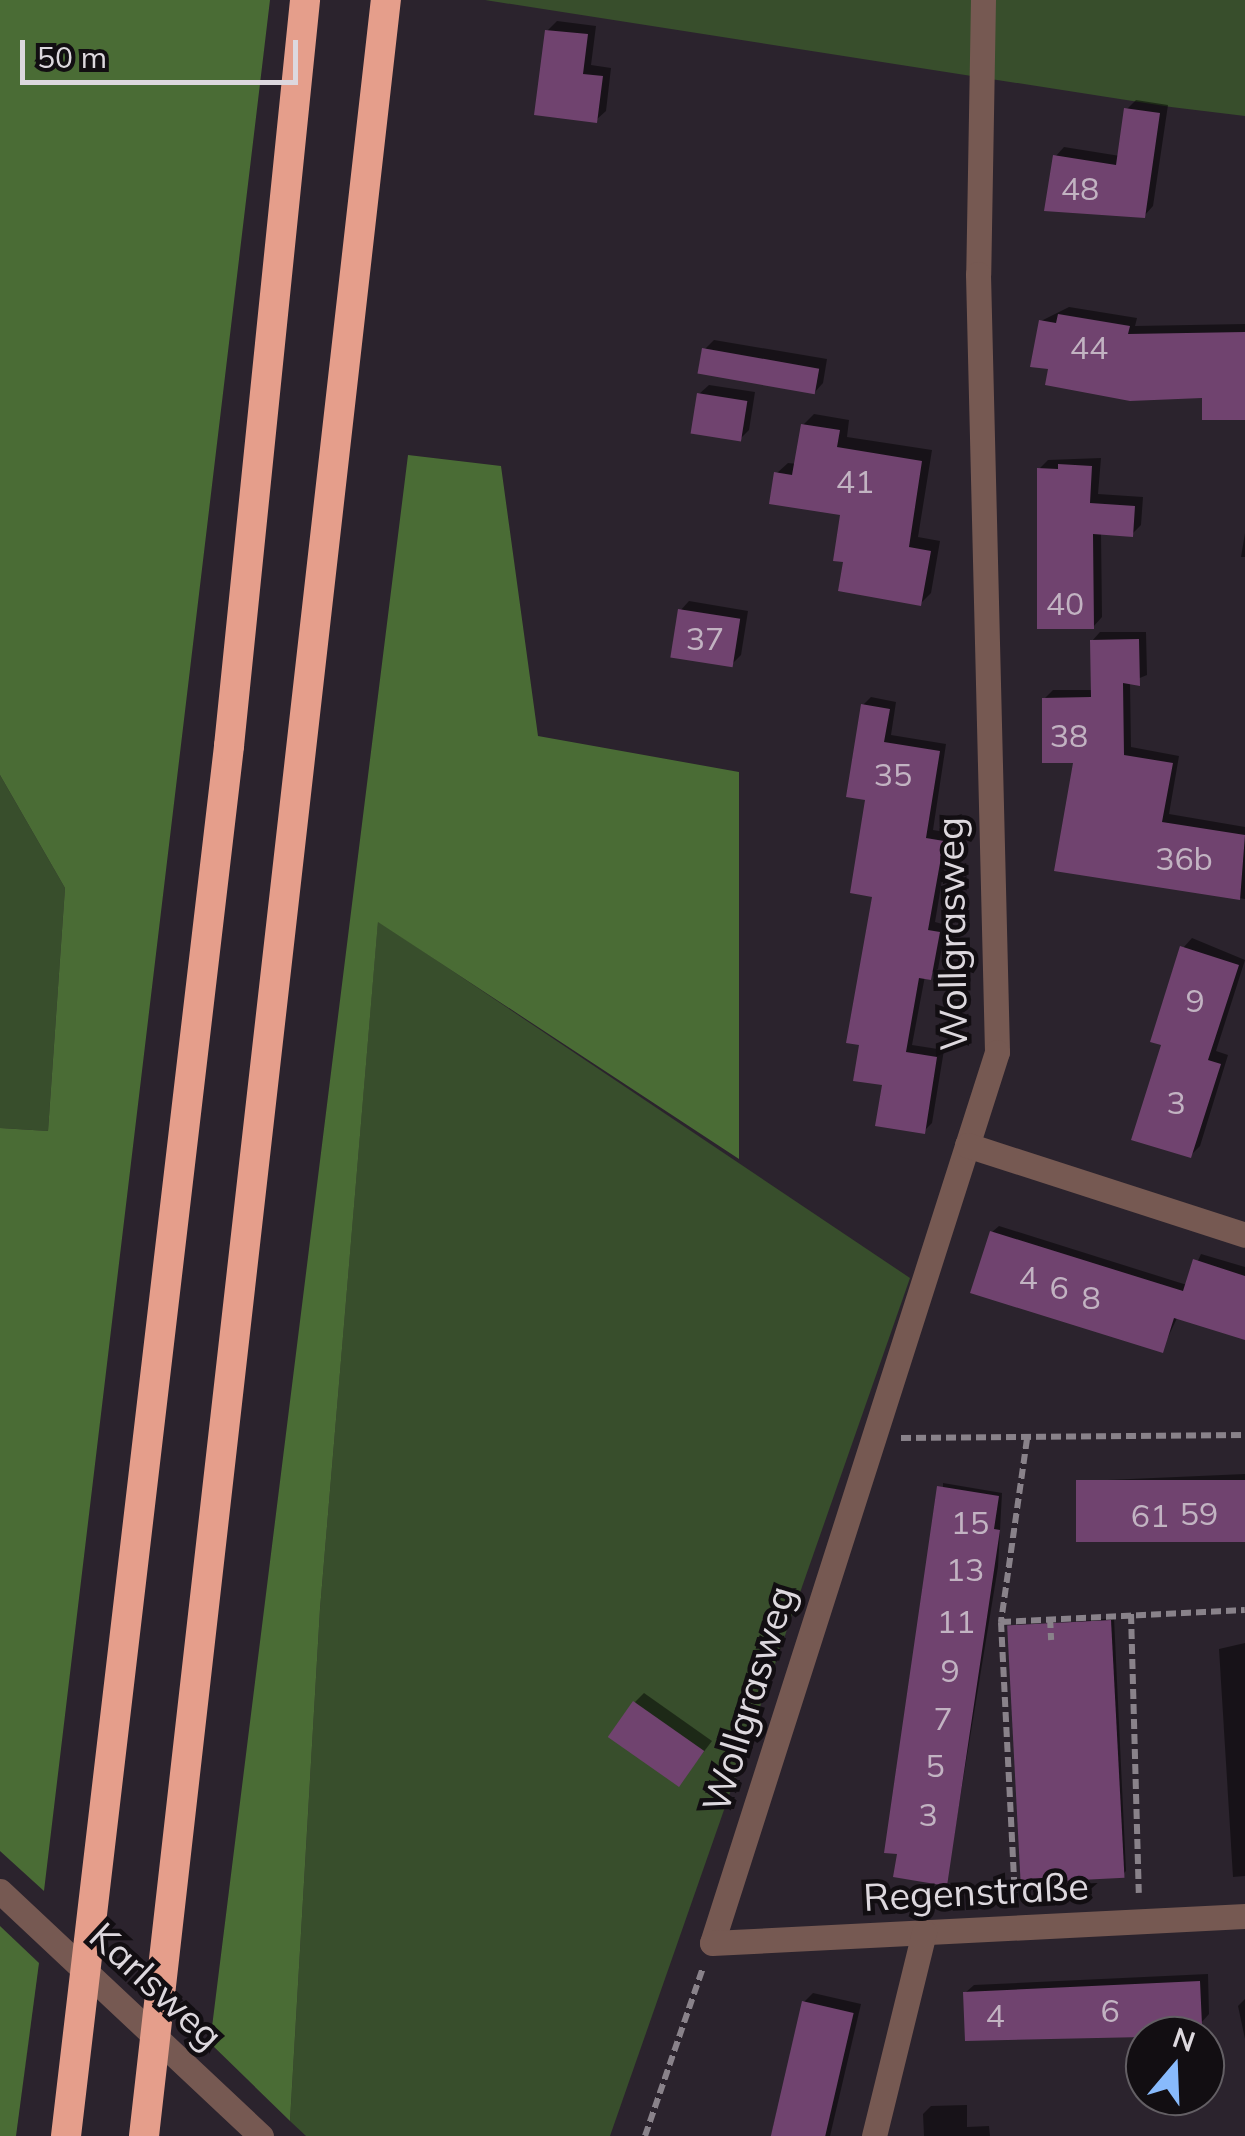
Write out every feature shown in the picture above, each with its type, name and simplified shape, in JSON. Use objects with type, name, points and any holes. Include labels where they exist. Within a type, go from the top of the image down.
[{"type":"highway","points":[[66,2136],[229,746],[305,0]]},
{"type":"highway","points":[[144,2136],[386,0]]},
{"type":"street","name":"Wollgrasweg","points":[[712,1944],[870,1438],[997,1052],[978,274],[983,0]]},
{"type":"street","points":[[967,1145],[1245,1235]]},
{"type":"street","name":"Karlsweg","points":[[0,1891],[261,2136]]},
{"type":"street","name":"Regenstraße","points":[[712,1944],[1245,1916]]},
{"type":"street","points":[[874,2136],[924,1932]]},
{"type":"path","points":[[870,1438],[1245,1435]]},
{"type":"path","points":[[1016,1928],[1001,1622],[1026,1439]]},
{"type":"path","points":[[1001,1622],[1245,1610]]},
{"type":"path","points":[[1130,1614],[1140,1921]]},
{"type":"path","points":[[1050,1618],[1051,1640]]},
{"type":"path","points":[[646,2136],[712,1944]]},
{"type":"green space","points":[[0,0],[270,0],[44,1891],[0,1851],[0,1128],[48,1131],[65,888],[0,775]]},
{"type":"green space","points":[[485,0],[1245,0],[1245,116],[1171,107]]},
{"type":"green space","points":[[408,455],[501,466],[538,736],[739,772],[739,1159],[378,922],[320,1609],[290,2121],[210,2043]]},
{"type":"green space","points":[[0,775],[65,888],[48,1131],[0,1128]]},
{"type":"green space","points":[[378,921],[910,1278],[610,2136],[306,2136],[290,2121],[320,1609]]},
{"type":"green space","points":[[0,1926],[39,1963],[16,2136],[0,2136]]},
{"type":"building","points":[[545,30],[588,34],[583,74],[603,76],[597,123],[534,115]]},
{"type":"building","points":[[1124,108],[1160,113],[1145,218],[1044,211],[1053,155],[1116,165]]},
{"type":"building","points":[[1058,314],[1130,326],[1128,334],[1245,332],[1245,420],[1202,420],[1202,398],[1130,401],[1045,385],[1048,369],[1030,367],[1039,320],[1056,323]]},
{"type":"building","points":[[702,348],[819,369],[815,394],[697,374]]},
{"type":"building","points":[[697,393],[747,401],[741,441],[691,433]]},
{"type":"building","points":[[801,424],[840,430],[837,447],[922,461],[909,547],[931,551],[921,606],[838,591],[843,562],[833,561],[840,515],[769,504],[774,472],[792,475]]},
{"type":"building","points":[[1058,464],[1092,466],[1090,503],[1135,506],[1133,537],[1093,534],[1094,629],[1037,629],[1037,468],[1058,469]]},
{"type":"building","points":[[678,609],[740,619],[733,667],[670,657]]},
{"type":"building","points":[[1139,639],[1140,686],[1123,683],[1124,755],[1173,763],[1162,822],[1245,835],[1240,900],[1054,871],[1073,763],[1042,763],[1042,698],[1091,697],[1090,640]]},
{"type":"building","points":[[861,704],[890,709],[884,742],[940,751],[926,838],[944,841],[928,930],[940,932],[931,980],[919,978],[906,1052],[937,1057],[925,1134],[875,1126],[882,1085],[853,1081],[859,1045],[846,1043],[872,897],[850,893],[865,800],[846,797]]},
{"type":"building","points":[[1180,946],[1239,965],[1208,1060],[1221,1064],[1191,1158],[1131,1140],[1161,1045],[1150,1042]]},
{"type":"building","points":[[990,1231],[1183,1291],[1193,1259],[1245,1276],[1245,1340],[1174,1318],[1163,1353],[970,1293]]},
{"type":"building","points":[[1076,1480],[1245,1480],[1245,1542],[1076,1542]]},
{"type":"building","points":[[937,1486],[999,1496],[994,1529],[1000,1530],[947,1886],[893,1877],[897,1854],[884,1853]]},
{"type":"building","points":[[1111,1620],[1125,1878],[1021,1883],[1007,1625]]},
{"type":"building","points":[[633,1701],[704,1751],[679,1787],[608,1737]]},
{"type":"building","points":[[1200,1981],[1202,2016],[1125,2016],[1125,2037],[965,2041],[963,1992]]},
{"type":"building","points":[[802,2001],[854,2013],[825,2136],[771,2136]]}]
